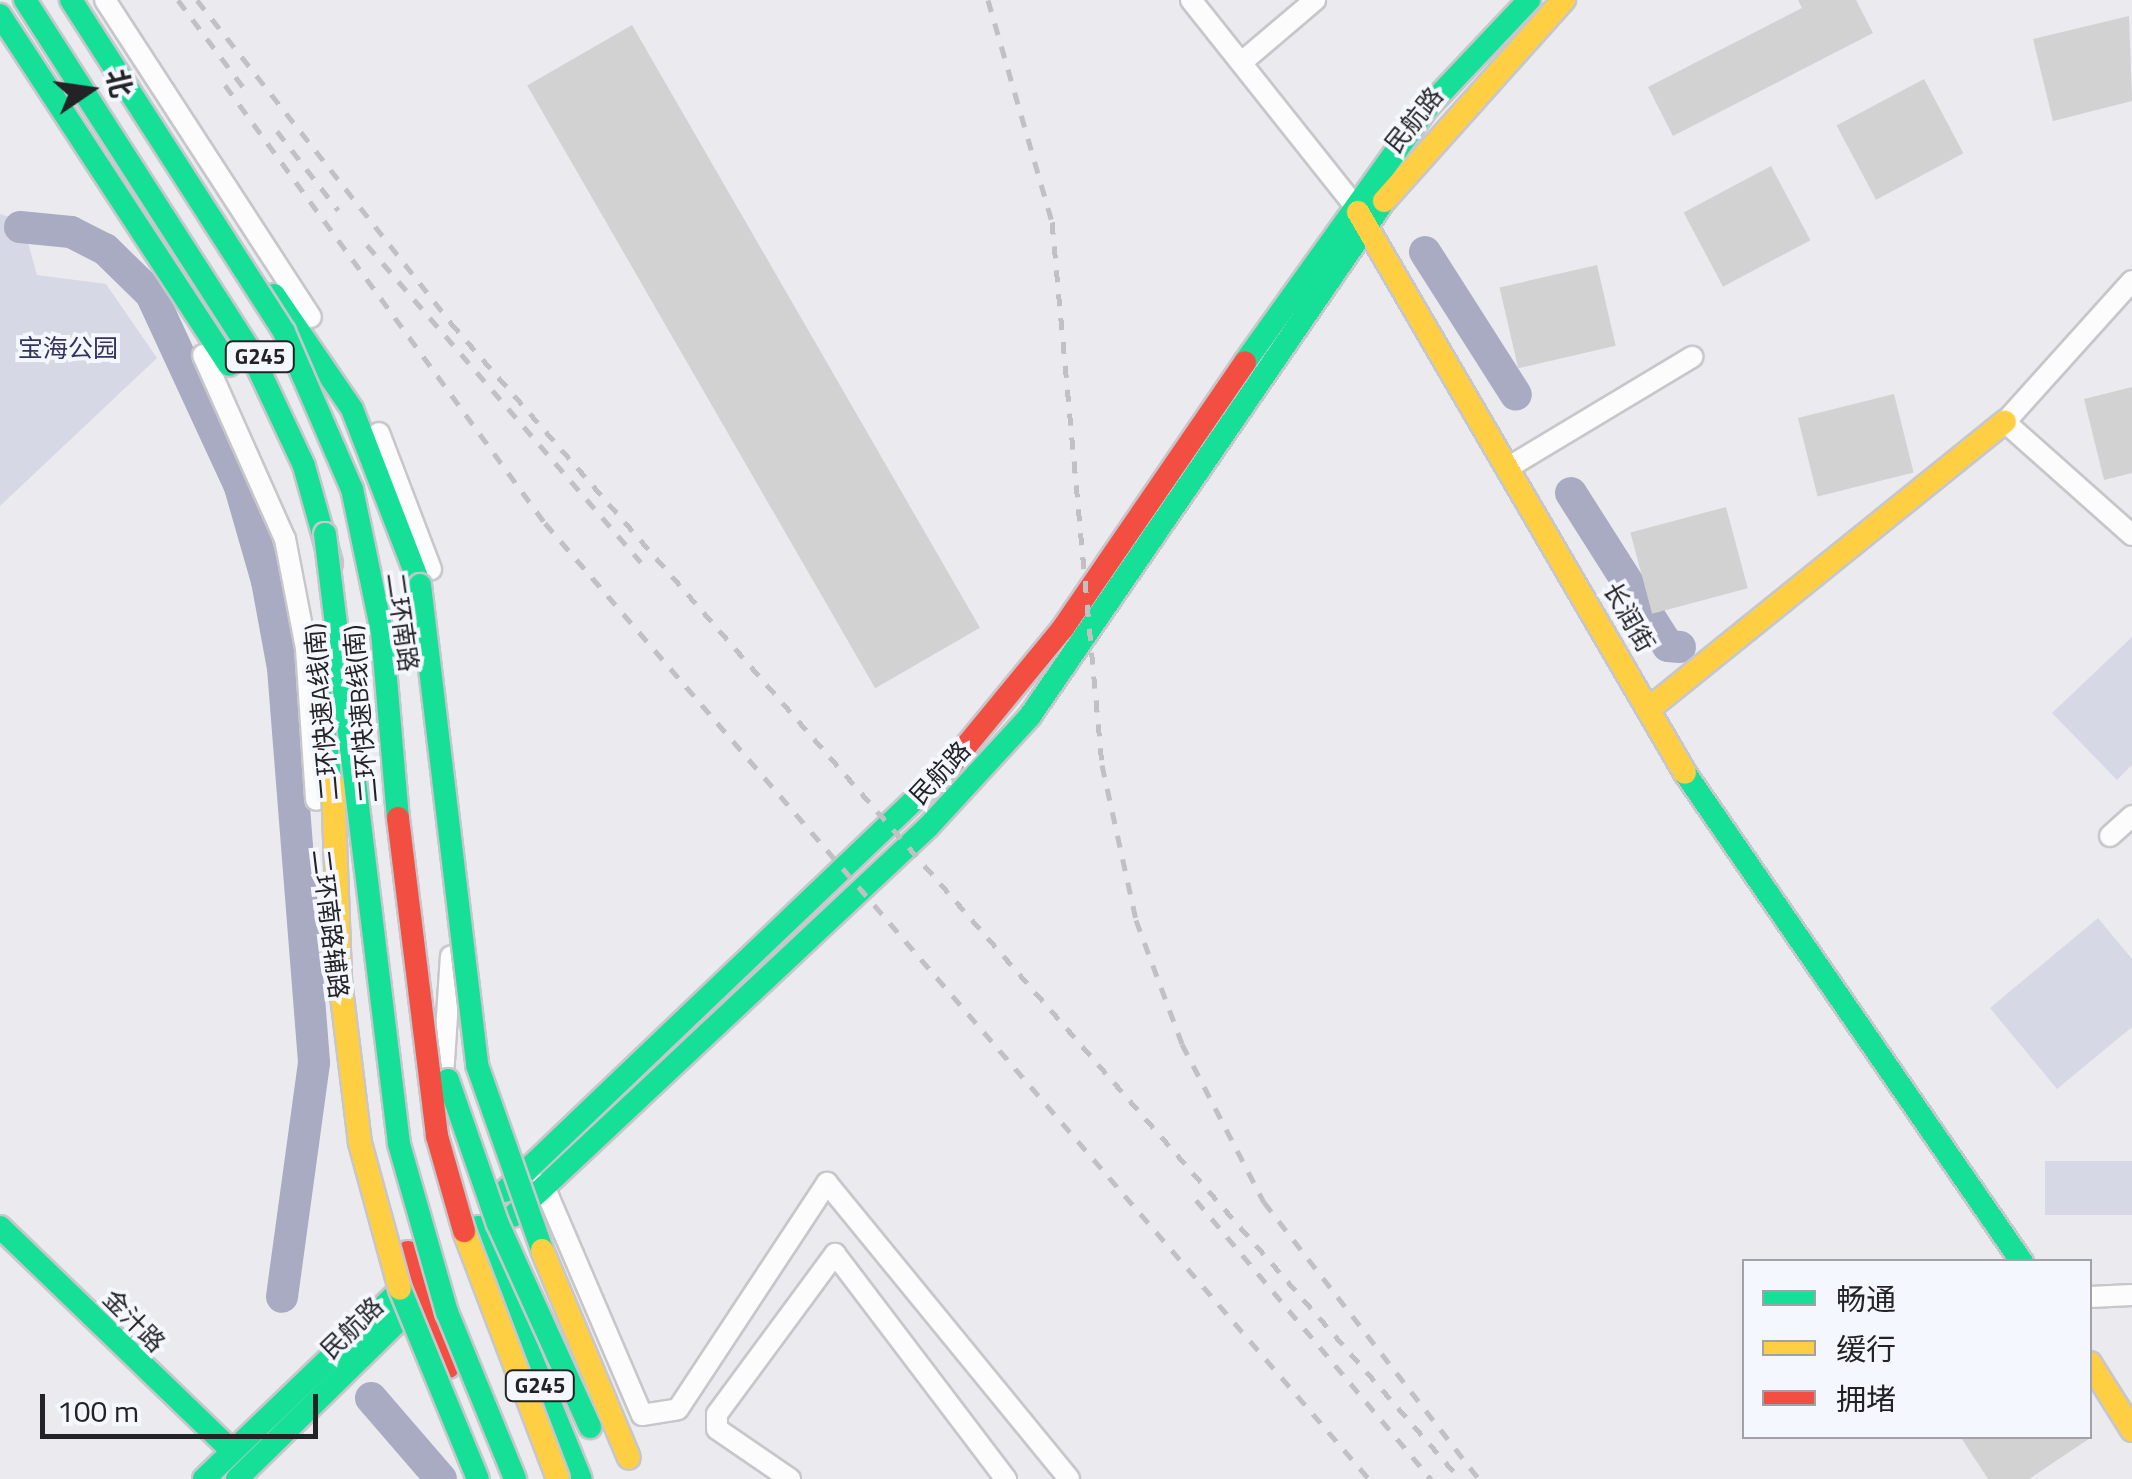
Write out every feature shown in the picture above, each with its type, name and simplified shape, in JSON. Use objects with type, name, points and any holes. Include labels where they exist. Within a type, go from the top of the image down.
[{"type":"main road","name":"二环快速A线(南)","points":[[29,0],[250,351],[325,534],[399,1144],[447,1312],[515,1479]]},
{"type":"main road","name":"G245","points":[[29,0],[256,348],[322,498],[356,689],[375,1094],[419,1287],[495,1479]]},
{"type":"main road","name":"二环南路","points":[[68,0],[302,377],[352,508],[377,632],[416,1036],[484,1242],[581,1479]]},
{"type":"main road","name":"二环快速B线(南)","points":[[68,0],[284,332],[340,453],[370,560],[437,1136],[483,1299],[558,1479]]},
{"type":"main road","name":"民航路","points":[[419,1287],[484,1242],[928,826],[1030,716],[1427,108],[1529,0]]},
{"type":"main road","name":"民航路","points":[[204,1479],[244,1469],[419,1287],[476,1219],[961,756],[1063,628],[1360,214],[1564,0]]},
{"type":"main road","points":[[0,15],[226,360],[287,489],[321,622],[333,785],[340,980],[360,1143],[408,1317],[478,1479]]},
{"type":"main road","points":[[100,168],[250,351]]},
{"type":"main road","points":[[183,180],[332,373],[385,482],[420,585],[457,945],[482,1083],[638,1479]]},
{"type":"main road","name":"长润街","points":[[1360,214],[1650,708],[1787,929],[2020,1259]]},
{"type":"main road","points":[[1650,708],[2005,422]]},
{"type":"main road","points":[[325,534],[340,623],[333,785]]},
{"type":"main road","points":[[370,560],[448,1079],[498,1224],[614,1479]]},
{"type":"main road","name":"金汁路","points":[[0,1227],[244,1469]]},
{"type":"main road","points":[[2092,1366],[2132,1430]]},
{"type":"street","points":[[105,0],[353,386],[427,553],[458,790],[443,1086],[476,1219]]},
{"type":"street","name":"长润街","points":[[1191,0],[1360,214]]},
{"type":"street","points":[[1242,62],[1315,0]]},
{"type":"street","name":"二环南路辅路","points":[[0,43],[193,337],[274,504],[304,636],[340,1006],[419,1287]]},
{"type":"street","points":[[2132,281],[2005,422],[2132,535]]},
{"type":"street","points":[[1508,466],[1692,356]]},
{"type":"street","points":[[2110,836],[2132,816]]},
{"type":"street","points":[[678,1409],[827,1182],[1068,1479]]},
{"type":"street","points":[[543,1184],[642,1415],[678,1409],[717,1429],[790,1479]]},
{"type":"street","points":[[717,1429],[718,1414],[835,1254],[1006,1479]]},
{"type":"street","points":[[2092,1298],[2132,1295]]},
{"type":"green space","name":"宝海公园","points":[[0,214],[22,221],[37,275],[106,284],[157,358],[0,506]]},
{"type":"green space","points":[[2132,637],[2132,765],[2117,780],[2052,713]]},
{"type":"green space","points":[[2098,918],[2132,959],[2132,1027],[2057,1089],[1990,1008]]},
{"type":"green space","points":[[2045,1161],[2132,1161],[2132,1215],[2045,1215]]},
{"type":"building","points":[[1798,0],[1856,0],[1873,33],[1673,136],[1648,87],[1802,8]]},
{"type":"building","points":[[2129,16],[2132,101],[2053,121],[2033,39]]},
{"type":"building","points":[[632,25],[980,628],[875,688],[527,86]]},
{"type":"building","points":[[1924,79],[1963,153],[1876,200],[1837,125]]},
{"type":"building","points":[[1771,166],[1810,240],[1723,287],[1684,212]]},
{"type":"building","points":[[1597,265],[1616,346],[1518,368],[1500,287]]},
{"type":"building","points":[[2132,387],[2132,473],[2104,480],[2084,399]]},
{"type":"building","points":[[1894,394],[1914,473],[1818,497],[1798,418]]},
{"type":"building","points":[[1726,507],[1748,588],[1652,614],[1630,533]]},
{"type":"building","points":[[1962,1439],[2089,1439],[2029,1479],[1988,1479]]},
{"type":"waterway","points":[[20,227],[71,232],[105,249],[151,294],[240,487],[267,581],[283,668],[314,1063],[282,1297]]},
{"type":"waterway","points":[[1425,252],[1516,395]]},
{"type":"waterway","points":[[1571,493],[1668,646],[1680,647]]},
{"type":"waterway","points":[[371,1398],[441,1479]]},
{"type":"railway","points":[[178,0],[249,95]]},
{"type":"railway","points":[[197,0],[451,323],[1460,1479]]},
{"type":"railway","points":[[988,0],[1052,222],[1102,765],[1136,920],[1182,1044],[1264,1202],[1479,1479]]},
{"type":"railway","points":[[225,85],[545,523],[1369,1479]]},
{"type":"railway","points":[[277,131],[338,210]]},
{"type":"railway","points":[[367,245],[641,562]]},
{"type":"railway","points":[[1196,1200],[1431,1479]]},
{"type":"traffic: fast","points":[[25,0],[250,351],[304,466],[331,563]]},
{"type":"traffic: fast","points":[[71,0],[284,332],[352,489],[382,632],[398,818]]},
{"type":"traffic: fast","points":[[1245,362],[1427,108],[1529,0]]},
{"type":"traffic: fast","points":[[0,15],[229,365]]},
{"type":"traffic: fast","points":[[513,1216],[929,826],[1030,716],[1384,201]]},
{"type":"traffic: fast","points":[[274,295],[352,409],[420,585]]},
{"type":"traffic: fast","points":[[325,534],[399,1144],[447,1312],[515,1479]]},
{"type":"traffic: fast","points":[[420,585],[477,1065],[542,1250]]},
{"type":"traffic: fast","points":[[333,785],[336,697]]},
{"type":"traffic: fast","points":[[505,1191],[948,768]]},
{"type":"traffic: fast","points":[[1685,773],[2020,1259]]},
{"type":"traffic: fast","points":[[448,1080],[498,1224],[590,1427]]},
{"type":"traffic: fast","points":[[0,1227],[232,1451]]},
{"type":"traffic: fast","points":[[478,1227],[581,1479]]},
{"type":"traffic: fast","points":[[204,1479],[412,1279]]},
{"type":"traffic: fast","points":[[400,1289],[478,1479]]},
{"type":"traffic: fast","points":[[237,1479],[418,1302]]},
{"type":"traffic: slow","points":[[1384,201],[1564,0]]},
{"type":"traffic: slow","points":[[1358,212],[1685,773]]},
{"type":"traffic: slow","points":[[1650,708],[2005,422]]},
{"type":"traffic: slow","points":[[333,785],[340,980],[360,1143],[400,1289]]},
{"type":"traffic: slow","points":[[464,1231],[558,1479]]},
{"type":"traffic: slow","points":[[542,1250],[629,1458]]},
{"type":"traffic: slow","points":[[2092,1366],[2132,1430]]},
{"type":"traffic: jam","points":[[948,768],[1063,628],[1245,362]]},
{"type":"traffic: jam","points":[[398,818],[437,1136],[464,1231]]},
{"type":"traffic: jam","points":[[408,1252],[448,1367]]}]
